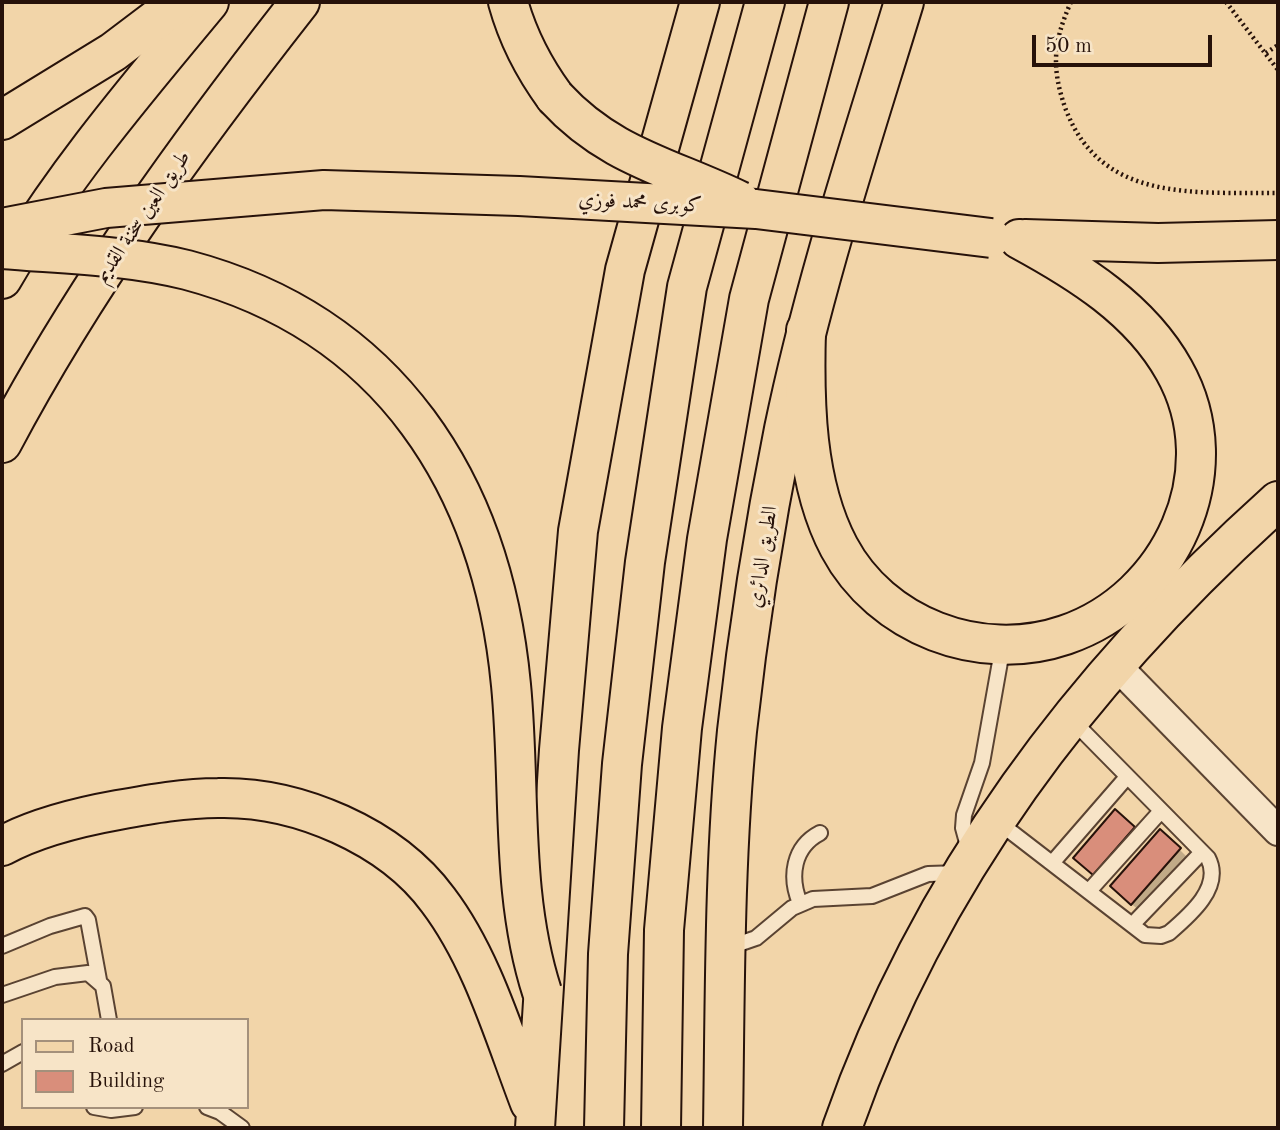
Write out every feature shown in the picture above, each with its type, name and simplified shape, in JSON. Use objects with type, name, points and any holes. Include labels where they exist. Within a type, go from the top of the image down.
[{"type":"main road","points":[[2,120],[103,59],[179,2]]},
{"type":"main road","points":[[2,279],[25,239],[97,138],[209,2]]},
{"type":"main road","name":"طريق العين سخنة القديم","points":[[2,443],[44,367],[132,232],[213,114],[300,2]]},
{"type":"main road","points":[[508,2],[516,33],[534,67],[555,97],[578,122],[619,150],[756,209]]},
{"type":"main road","points":[[535,1121],[542,992],[578,531],[625,270],[700,2]]},
{"type":"main road","points":[[604,1128],[610,927],[622,764],[645,562],[687,287],[765,2]]},
{"type":"main road","points":[[661,1128],[665,917],[682,728],[707,539],[749,299],[829,2]]},
{"type":"main road","name":"الطريق الدائري","points":[[723,1128],[726,948],[737,731],[781,445],[806,330],[904,2]]},
{"type":"main road","name":"كوبرى محمد فوزي","points":[[2,228],[132,204],[324,190],[519,196],[756,209],[954,236],[1158,243],[1278,240]]},
{"type":"main road","points":[[806,330],[806,402],[816,475],[828,522],[851,568],[887,605],[920,626],[957,639],[1031,644],[1066,635],[1099,619],[1129,599],[1154,573],[1175,542],[1190,509],[1197,451],[1186,394],[1173,368],[1131,315],[1079,272],[1019,239]]},
{"type":"main road","points":[[2,249],[127,260],[187,270],[249,292],[310,323],[345,348],[378,377],[433,443],[474,519],[499,601],[511,686],[523,912],[542,992]]},
{"type":"main road","points":[[842,1128],[886,1015],[942,906],[1032,765],[1114,663],[1278,501]]},
{"type":"main road","points":[[2,846],[18,838],[86,816],[156,803],[221,797],[287,806],[330,819],[371,839],[407,866],[438,899],[461,937],[535,1121]]},
{"type":"street","points":[[1114,663],[1278,831]]},
{"type":"lane","points":[[726,948],[756,938],[800,903],[813,899],[872,896],[928,874],[967,865],[964,815],[982,764],[1003,644]]},
{"type":"lane","points":[[995,820],[1132,925],[1153,937],[1161,936],[1175,928],[1204,896],[1213,881],[1212,865],[1070,718]]},
{"type":"lane","points":[[1053,862],[1126,778]]},
{"type":"lane","points":[[1089,891],[1161,811]]},
{"type":"lane","points":[[800,903],[794,882],[796,860],[807,841],[820,833]]},
{"type":"lane","points":[[1132,925],[1202,852]]},
{"type":"lane","points":[[2,946],[50,926],[85,916],[89,920],[108,1018]]},
{"type":"lane","points":[[2,995],[30,984],[81,973],[99,980]]},
{"type":"lane","points":[[2,1065],[21,1053]]},
{"type":"lane","points":[[213,1109],[242,1128]]},
{"type":"path","points":[[1071,2],[1055,51],[1057,85],[1085,146],[1099,162],[1120,176],[1146,185],[1278,193]]},
{"type":"path","points":[[1226,2],[1278,70]]},
{"type":"path","points":[[1266,53],[1278,45]]},
{"type":"building","points":[[1115,809],[1135,827],[1093,875],[1073,858]]},
{"type":"building","points":[[1160,829],[1181,848],[1131,905],[1110,886]]}]
